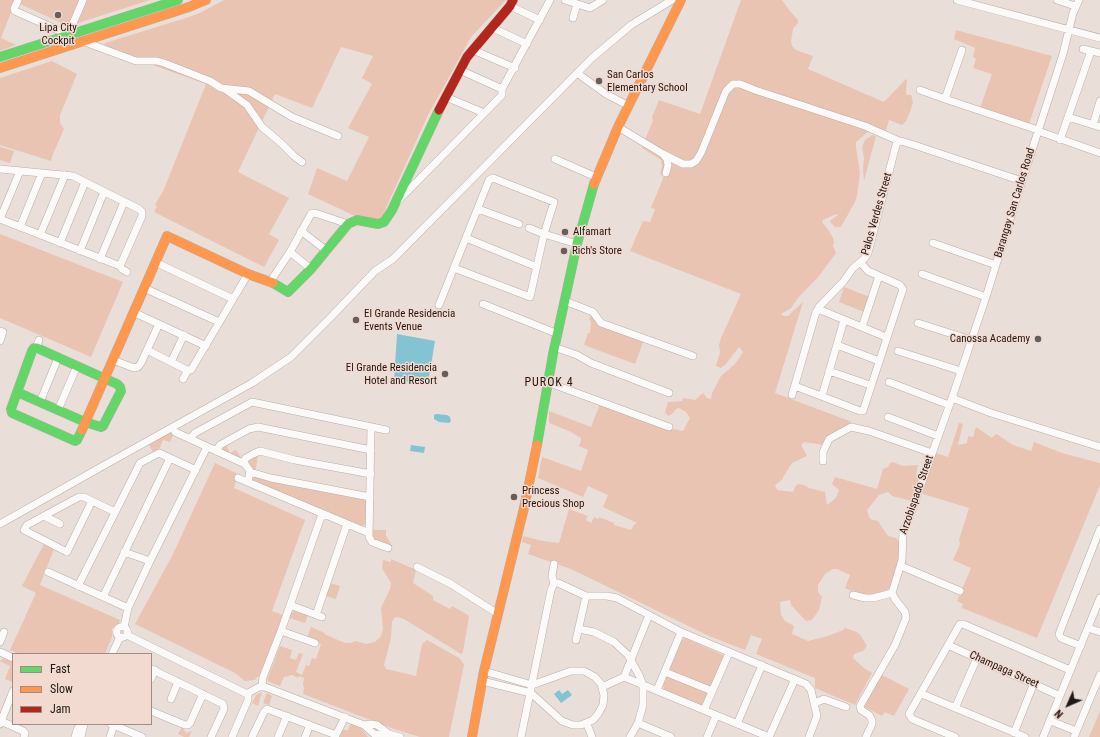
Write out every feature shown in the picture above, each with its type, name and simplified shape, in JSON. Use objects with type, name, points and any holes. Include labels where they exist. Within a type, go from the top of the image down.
[{"type":"street","points":[[18,0],[14,8],[15,11],[82,41],[136,61],[157,61],[164,63],[224,88],[247,105],[262,128],[282,143],[302,162]]},
{"type":"street","points":[[68,35],[83,0]]},
{"type":"street","points":[[0,57],[178,0]]},
{"type":"street","points":[[0,68],[190,7],[206,0]]},
{"type":"street","points":[[394,205],[502,95],[502,89],[550,0]]},
{"type":"street","points":[[566,0],[590,8],[603,0]]},
{"type":"street","points":[[0,524],[252,383],[291,357],[375,271],[393,259],[592,58],[631,25],[672,0]]},
{"type":"street","points":[[472,737],[484,671],[524,508],[542,420],[554,346],[558,334],[577,244],[591,191],[618,128],[681,0]]},
{"type":"street","points":[[957,0],[1100,38]]},
{"type":"street","points":[[1058,0],[1077,3]]},
{"type":"street","points":[[18,392],[85,422],[99,428],[103,426],[121,391],[121,388],[118,385],[104,379],[58,358],[37,344],[32,351],[11,411],[8,411],[75,441],[77,440],[85,422],[104,379],[113,360],[166,236],[248,274],[270,282],[288,292],[312,269],[348,224],[357,220],[382,223],[387,219],[467,57],[511,3],[540,20]]},
{"type":"street","name":"Barangay San Carlos Road","points":[[951,402],[1063,54],[1068,30],[1077,3]]},
{"type":"street","points":[[573,18],[577,4]]},
{"type":"street","points":[[492,27],[527,44]]},
{"type":"street","points":[[1083,49],[1100,53]]},
{"type":"street","points":[[473,50],[514,68]]},
{"type":"street","points":[[945,99],[962,50]]},
{"type":"street","points":[[1060,140],[1091,51]]},
{"type":"street","points":[[460,70],[502,89]]},
{"type":"street","points":[[577,73],[606,94],[629,106]]},
{"type":"street","points":[[618,128],[683,164],[691,164],[696,161],[701,153],[726,91],[733,84],[740,84],[865,126],[899,141],[1022,181]]},
{"type":"street","points":[[224,88],[249,91],[292,117],[338,136]]},
{"type":"street","points":[[920,90],[1100,153]]},
{"type":"street","points":[[446,97],[484,113]]},
{"type":"street","points":[[1068,117],[1096,126],[1100,101]]},
{"type":"street","name":"Palos Verdes Street","points":[[792,395],[818,309],[843,282],[853,268],[861,263],[866,257],[896,145],[899,141]]},
{"type":"street","points":[[663,154],[667,159],[668,165],[666,173]]},
{"type":"street","points":[[554,159],[596,178]]},
{"type":"street","points":[[0,169],[72,176],[139,209],[142,214],[120,266]]},
{"type":"street","points":[[20,171],[0,219],[120,266],[127,272]]},
{"type":"street","points":[[20,227],[42,173]]},
{"type":"street","points":[[40,235],[65,175]]},
{"type":"street","points":[[439,305],[489,180],[491,178],[554,203],[544,234],[530,298],[454,268]]},
{"type":"street","points":[[60,243],[86,182]]},
{"type":"street","points":[[80,251],[104,192]]},
{"type":"street","points":[[0,198],[8,201]]},
{"type":"street","points":[[100,258],[124,202]]},
{"type":"street","points":[[478,209],[519,224]]},
{"type":"street","points":[[270,282],[290,252],[311,214],[313,213],[348,224]]},
{"type":"street","points":[[529,228],[577,244]]},
{"type":"street","points":[[301,231],[327,251]]},
{"type":"street","points":[[466,238],[537,267]]},
{"type":"street","points":[[933,243],[996,265]]},
{"type":"street","points":[[290,252],[312,269]]},
{"type":"street","points":[[155,262],[232,299]]},
{"type":"street","points":[[795,386],[861,412],[863,409],[903,289],[900,285],[866,269],[861,263]]},
{"type":"street","points":[[183,379],[206,346],[232,299],[248,274]]},
{"type":"street","points":[[922,274],[986,297]]},
{"type":"street","points":[[862,327],[879,276]]},
{"type":"street","points":[[144,288],[219,322]]},
{"type":"street","points":[[565,301],[593,312],[601,323],[693,356]]},
{"type":"street","points":[[483,304],[558,334]]},
{"type":"street","points":[[818,309],[886,337]]},
{"type":"street","points":[[134,312],[206,346]]},
{"type":"street","points":[[822,396],[844,320]]},
{"type":"street","points":[[918,323],[971,340]]},
{"type":"street","points":[[113,360],[137,368],[141,363],[159,324]]},
{"type":"street","points":[[0,330],[3,332],[0,341]]},
{"type":"street","points":[[171,362],[184,335]]},
{"type":"street","points":[[837,345],[879,361]]},
{"type":"street","points":[[554,346],[591,363],[669,393]]},
{"type":"street","points":[[147,350],[188,370]]},
{"type":"street","points":[[898,351],[961,371]]},
{"type":"street","points":[[40,402],[58,358]]},
{"type":"street","points":[[58,410],[76,366]]},
{"type":"street","points":[[829,371],[870,385]]},
{"type":"street","points":[[547,382],[669,427]]},
{"type":"street","points":[[889,382],[1100,447]]},
{"type":"street","points":[[190,439],[195,433],[252,402],[386,430]]},
{"type":"street","name":"Arzobispado Street","points":[[892,593],[901,566],[903,552],[902,534],[951,402]]},
{"type":"street","points":[[888,417],[938,436]]},
{"type":"street","points":[[216,451],[220,445],[251,428],[258,427],[371,450]]},
{"type":"street","points":[[371,427],[369,538],[372,542],[388,548]]},
{"type":"street","points":[[823,461],[823,452],[829,439],[851,427],[869,431],[932,453]]},
{"type":"street","points":[[175,432],[243,463],[249,468],[250,472],[248,482]]},
{"type":"street","points":[[113,653],[127,631],[124,627],[128,608],[150,561],[208,447]]},
{"type":"street","points":[[243,463],[246,458],[255,453],[262,452],[295,460],[371,474]]},
{"type":"street","points":[[78,586],[140,463],[158,453],[196,470]]},
{"type":"street","points":[[103,597],[170,458]]},
{"type":"street","points":[[250,472],[271,478],[370,497]]},
{"type":"street","points":[[238,478],[369,533]]},
{"type":"street","points":[[92,501],[67,554],[24,531],[27,525],[79,497],[84,497],[115,512]]},
{"type":"street","points":[[262,686],[263,677],[281,631],[322,514]]},
{"type":"street","points":[[44,516],[60,524]]},
{"type":"street","points":[[290,605],[319,616],[347,524]]},
{"type":"street","points":[[1081,646],[1060,638],[1059,634],[1100,529]]},
{"type":"street","points":[[124,552],[150,561]]},
{"type":"street","points":[[521,737],[551,590],[554,583],[552,576],[554,564]]},
{"type":"street","points":[[901,566],[960,591]]},
{"type":"street","points":[[417,567],[451,584],[498,614]]},
{"type":"street","points":[[48,572],[128,608]]},
{"type":"street","points":[[554,583],[558,583],[586,596],[607,596],[617,598],[681,632],[809,686],[818,716],[809,737]]},
{"type":"street","points":[[853,595],[873,598],[892,593],[894,599],[905,612],[906,618],[895,645],[860,704],[861,710],[869,715],[872,720],[872,724],[866,737]]},
{"type":"street","points":[[576,640],[586,596]]},
{"type":"street","points":[[1043,737],[1100,598]]},
{"type":"street","points":[[602,687],[624,677],[649,615]]},
{"type":"street","points":[[955,737],[911,718],[910,713],[922,694],[959,625],[963,624],[1070,670]]},
{"type":"street","points":[[1088,628],[1100,632]]},
{"type":"street","points":[[579,630],[594,632],[611,639],[632,660],[643,686],[644,700],[638,723],[630,737]]},
{"type":"street","points":[[281,631],[315,643]]},
{"type":"street","points":[[4,632],[0,643],[0,651],[12,657]]},
{"type":"street","points":[[657,690],[681,632]]},
{"type":"street","points":[[123,636],[248,693]]},
{"type":"street","name":"Champaga Street","points":[[948,645],[1060,696]]},
{"type":"street","points":[[704,710],[729,653]]},
{"type":"street","points":[[955,708],[977,658]]},
{"type":"street","points":[[736,724],[762,665]]},
{"type":"street","points":[[153,670],[222,703],[224,709],[211,737]]},
{"type":"street","points":[[482,681],[531,693],[565,723],[577,725],[587,724],[596,718],[601,710],[604,695],[602,687],[598,680],[592,675],[580,670],[571,671],[532,685],[484,671]]},
{"type":"street","points":[[665,672],[712,691]]},
{"type":"street","points":[[1050,721],[1075,734],[1100,675]]},
{"type":"street","points":[[624,677],[769,737],[795,679]]},
{"type":"street","points":[[511,688],[513,680]]},
{"type":"street","points":[[171,699],[178,682]]},
{"type":"street","points":[[1014,733],[1034,684]]},
{"type":"street","points":[[248,693],[262,686],[364,725],[374,734],[389,734],[400,737]]},
{"type":"street","points":[[232,737],[248,700],[248,693]]},
{"type":"street","points":[[12,694],[3,707],[1,723],[23,731],[25,734],[24,737]]},
{"type":"street","points":[[152,711],[184,725],[188,725],[203,694]]},
{"type":"street","points":[[922,694],[1025,737]]},
{"type":"street","points":[[815,703],[824,699],[846,707]]},
{"type":"street","points":[[252,737],[266,709],[270,709],[335,736],[345,717]]},
{"type":"street","points":[[278,737],[287,716]]},
{"type":"street","points":[[707,737],[716,716]]},
{"type":"street","points":[[638,723],[672,737]]},
{"type":"street","points":[[587,724],[592,737]]},
{"type":"street","points":[[75,737],[77,730],[81,725]]},
{"type":"street","points":[[81,737],[84,730],[82,725]]},
{"type":"street","points":[[110,737],[113,725],[142,737]]},
{"type":"street","points":[[305,737],[310,725]]},
{"type":"shaded area","points":[[0,0],[16,0],[1,38],[16,45],[0,51]]},
{"type":"shaded area","name":"Lipa City Cockpit","points":[[21,0],[79,0],[68,26],[20,4]]},
{"type":"shaded area","points":[[86,0],[150,0],[75,24]]},
{"type":"shaded area","points":[[224,0],[506,0],[471,37],[427,117],[381,219],[377,220],[355,216],[308,194],[317,168],[347,181],[369,137],[348,128],[372,84],[362,78],[373,56],[341,47],[312,108],[275,94],[238,172],[289,198],[269,234],[279,240],[264,267],[154,212],[157,207],[155,205],[164,189],[206,84],[147,63],[104,45],[105,43],[200,13]]},
{"type":"shaded area","points":[[741,0],[782,0],[798,20],[798,23],[793,29],[791,41],[792,46],[796,50],[813,56],[808,69],[884,102],[906,79],[906,93],[907,95],[911,95],[913,102],[906,121],[902,125],[889,120],[886,131],[878,128],[870,130],[856,142],[860,173],[855,202],[841,227],[835,227],[830,222],[838,215],[836,214],[823,220],[822,222],[833,238],[833,246],[836,253],[819,276],[798,298],[791,308],[781,314],[788,316],[803,302],[775,393],[852,422],[823,445],[804,442],[801,445],[807,456],[792,463],[783,479],[775,485],[777,490],[793,492],[798,484],[804,485],[809,488],[825,492],[827,505],[836,498],[839,490],[832,484],[835,477],[877,489],[883,469],[888,467],[890,463],[893,462],[903,466],[918,465],[916,474],[922,476],[912,501],[892,496],[888,492],[879,495],[867,510],[870,519],[878,521],[888,536],[896,538],[899,542],[899,565],[886,592],[867,595],[845,588],[850,575],[837,569],[833,569],[825,574],[818,585],[818,592],[822,597],[819,610],[812,620],[806,621],[791,605],[790,600],[780,602],[781,615],[785,621],[794,626],[792,634],[808,641],[828,636],[845,628],[857,632],[861,636],[867,646],[863,651],[854,654],[853,658],[872,673],[855,705],[815,688],[815,678],[756,654],[762,639],[751,635],[745,650],[709,636],[571,569],[528,554],[531,545],[522,542],[523,536],[559,543],[569,509],[588,516],[586,520],[591,523],[594,517],[598,519],[599,517],[614,523],[614,525],[631,530],[637,523],[603,507],[608,495],[588,486],[583,497],[538,478],[542,457],[581,471],[588,450],[579,446],[581,438],[569,431],[549,423],[549,411],[591,427],[600,404],[671,430],[674,429],[683,431],[690,418],[686,412],[679,408],[668,416],[665,412],[668,402],[682,401],[683,398],[695,400],[703,393],[707,398],[711,399],[712,393],[721,376],[735,364],[743,352],[739,347],[726,364],[721,368],[716,366],[720,352],[719,345],[721,338],[741,294],[630,251],[643,221],[650,222],[655,209],[651,208],[664,176],[660,174],[662,166],[661,160],[642,148],[659,100],[700,114]]},
{"type":"shaded area","points":[[956,30],[1052,56],[1029,124],[980,108],[992,74],[973,68],[976,59],[973,57],[975,48],[954,39]]},
{"type":"shaded area","points":[[52,61],[77,74],[60,115],[60,123],[64,129],[51,161],[0,145],[0,78]]},
{"type":"shaded area","points":[[873,135],[876,136],[864,181],[864,158],[862,147],[865,140]]},
{"type":"shaded area","points":[[0,147],[14,151],[10,163],[0,160]]},
{"type":"shaded area","points":[[0,234],[123,282],[91,357],[0,318]]},
{"type":"shaded area","points":[[844,287],[870,297],[864,312],[839,302]]},
{"type":"shaded area","points":[[591,314],[594,317],[644,340],[635,364],[584,345],[588,333],[590,333],[591,321],[589,320]]},
{"type":"shaded area","points":[[959,423],[963,424],[958,445],[967,443],[968,436],[973,437],[976,427],[992,438],[996,434],[1013,445],[1031,451],[1034,442],[1062,453],[1100,463],[1100,485],[1037,638],[962,608],[963,604],[957,601],[971,568],[953,560],[960,544],[959,540],[969,508],[920,493],[932,460],[934,460],[935,453],[948,457]]},
{"type":"shaded area","points":[[170,431],[174,433],[170,442],[163,440],[159,450],[153,452],[148,443]]},
{"type":"shaded area","points":[[226,445],[230,453],[236,450],[241,458],[222,450],[222,447]]},
{"type":"shaded area","points":[[258,454],[257,462],[255,472],[248,462]]},
{"type":"shaded area","points":[[215,463],[238,474],[234,488],[305,520],[272,611],[283,615],[259,677],[255,680],[245,681],[235,673],[135,624],[173,554]]},
{"type":"shaded area","points":[[253,476],[364,498],[367,501],[365,525],[360,526],[253,481]]},
{"type":"shaded area","points":[[372,530],[386,530],[386,536],[393,547],[375,540]]},
{"type":"shaded area","points":[[44,544],[54,549],[40,585],[120,620],[119,623],[112,629],[112,637],[105,653],[18,653],[10,650],[36,593],[22,586]]},
{"type":"shaded area","points":[[391,559],[416,570],[413,583],[433,596],[433,600],[450,609],[452,606],[469,617],[463,652],[461,654],[404,619],[397,617],[394,618],[392,622],[391,638],[384,665],[386,669],[416,676],[422,644],[427,640],[459,658],[464,665],[449,737],[420,737],[394,729],[303,694],[304,678],[299,676],[298,678],[292,675],[284,677],[280,686],[267,680],[280,646],[292,650],[290,658],[296,660],[299,653],[303,654],[296,672],[302,675],[306,665],[309,666],[312,658],[316,659],[321,644],[307,638],[311,627],[345,643],[356,641],[366,644],[375,642],[381,636],[383,629],[381,608],[390,589],[391,583],[382,568],[383,560],[391,562]]},
{"type":"shaded area","points":[[330,583],[340,586],[336,599],[326,596]]},
{"type":"shaded area","points":[[294,611],[308,615],[305,623],[289,618],[291,613]]},
{"type":"shaded area","points":[[685,638],[723,655],[724,659],[705,703],[701,705],[665,691],[663,686],[681,641]]},
{"type":"shaded area","points":[[5,659],[12,662],[12,682],[5,679],[10,666],[0,661]]},
{"type":"shaded area","points":[[880,674],[909,689],[894,716],[885,712],[882,716],[863,706]]},
{"type":"shaded area","points":[[262,692],[258,706],[252,703],[256,695]]},
{"type":"shaded area","points":[[267,693],[272,696],[269,705],[263,703]]},
{"type":"shaded area","points":[[1100,711],[1100,737],[1089,737]]},
{"type":"shaded area","points":[[352,724],[361,728],[368,737],[338,737],[341,730],[348,730]]},
{"type":"shaded area","points":[[182,727],[186,733],[192,731],[189,737],[184,737],[178,734]]},
{"type":"water","points":[[397,334],[435,341],[428,383],[394,381]]},
{"type":"water","points":[[434,415],[447,415],[450,417],[451,421],[449,423],[439,422],[434,419]]},
{"type":"water","points":[[411,445],[425,447],[424,453],[410,451]]},
{"type":"water","points":[[559,690],[562,694],[568,690],[572,695],[561,703],[554,694]]},
{"type":"traffic: fast","points":[[0,57],[178,0]]},
{"type":"traffic: fast","points":[[273,283],[288,292],[311,269],[348,224],[357,220],[378,224],[384,222],[392,210],[439,110]]},
{"type":"traffic: fast","points":[[537,445],[553,354],[577,244],[594,184]]},
{"type":"traffic: fast","points":[[17,392],[85,422],[101,427],[103,426],[121,391],[117,384],[34,348],[32,351],[11,409],[12,413],[75,441],[82,430]]},
{"type":"traffic: slow","points":[[0,68],[189,7],[206,0]]},
{"type":"traffic: slow","points":[[594,184],[618,127],[681,0]]},
{"type":"traffic: slow","points":[[82,430],[167,236],[248,274],[273,283]]},
{"type":"traffic: slow","points":[[472,737],[484,671],[524,508],[537,445]]},
{"type":"traffic: jam","points":[[439,110],[467,57],[510,6],[513,0]]},
{"type":"place","name":"Lipa City Cockpit","points":[[58,15]]},
{"type":"place","name":"San Carlos Elementary School","points":[[599,81]]},
{"type":"place","name":"Alfamart","points":[[565,232]]},
{"type":"place","name":"Rich's Store","points":[[564,251]]},
{"type":"place","name":"El Grande Residencia Events Venue","points":[[356,320]]},
{"type":"place","name":"Canossa Academy","points":[[1038,339]]},
{"type":"place","name":"El Grande Residencia Hotel and Resort","points":[[445,374]]},
{"type":"place","name":"Princess Precious Shop","points":[[514,497]]},
{"type":"district","name":"PUROK 4","points":[[549,383]]}]
